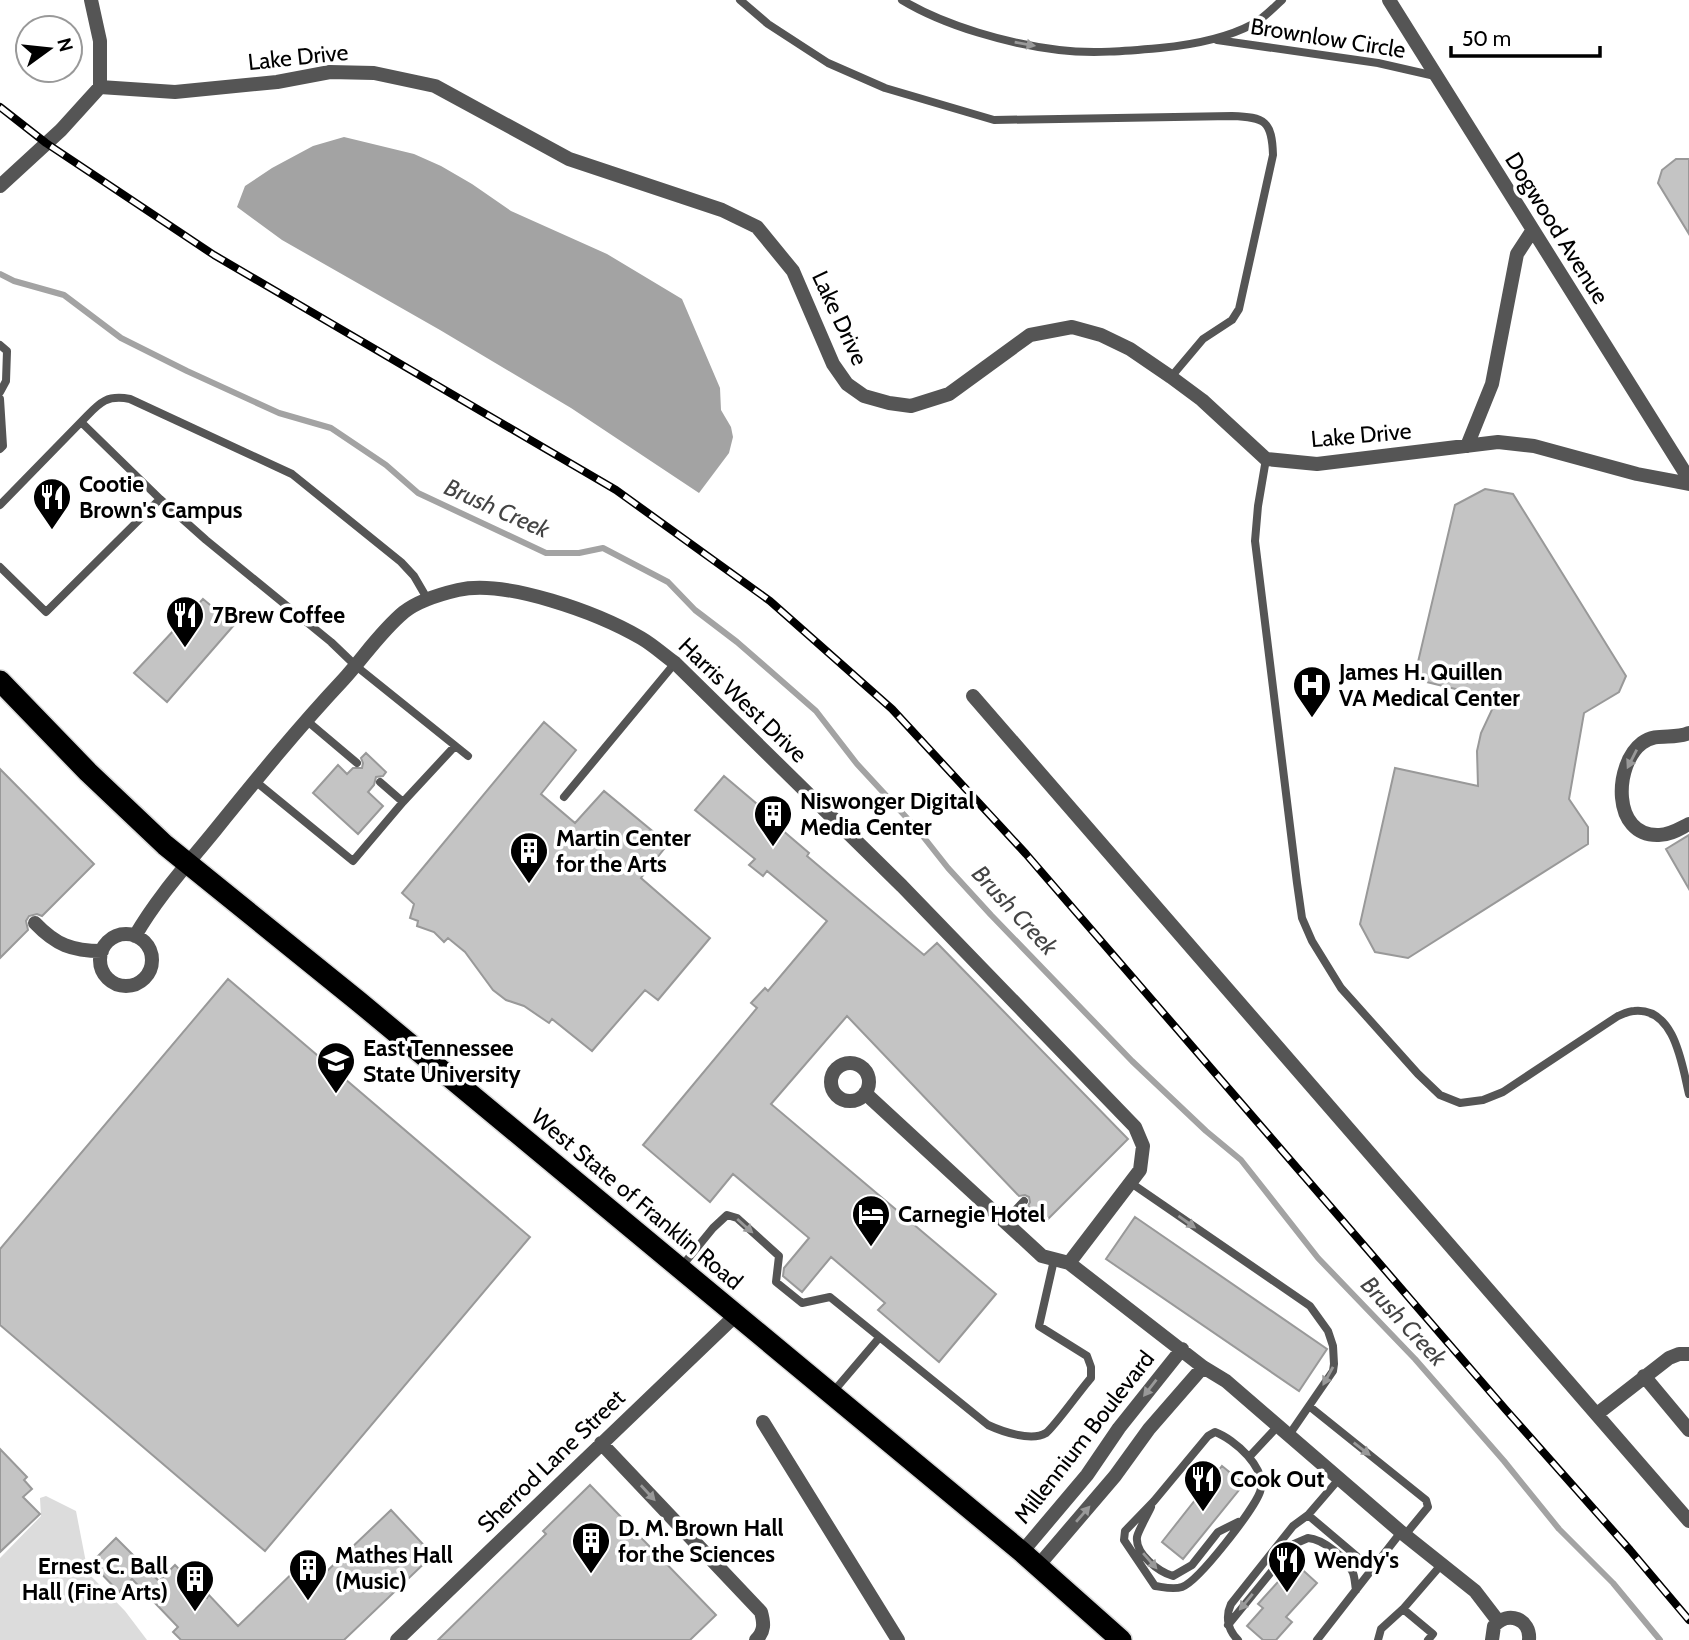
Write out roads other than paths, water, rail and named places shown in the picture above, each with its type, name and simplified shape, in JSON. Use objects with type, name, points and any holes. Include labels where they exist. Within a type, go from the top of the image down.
[{"type":"highway","name":"West State of Franklin Road","points":[[0,681],[88,772],[165,845],[1022,1552],[1121,1640]]},
{"type":"street","points":[[0,185],[61,130],[100,87],[100,41],[90,0]]},
{"type":"street","name":"Dogwood Avenue","points":[[1389,0],[1689,482]]},
{"type":"street","name":"Lake Drive","points":[[100,87],[175,92],[277,82],[330,72],[374,73],[436,86],[569,159],[722,210],[757,227],[793,271],[833,364],[847,384],[864,396],[889,403],[911,406],[949,394],[1030,335],[1072,327],[1101,335],[1130,349],[1202,400],[1266,459],[1317,464],[1498,442],[1534,446],[1637,474],[1689,482]]},
{"type":"street","points":[[1467,446],[1492,384],[1517,254],[1532,231]]},
{"type":"street","name":"Harris West Drive","points":[[135,936],[163,892],[254,780],[384,631],[406,610],[461,590],[486,587],[518,592],[604,620],[642,638],[675,663],[902,886],[1135,1127],[1143,1146],[1140,1170],[1069,1263]]},
{"type":"street","points":[[973,696],[1689,1521]]},
{"type":"street","points":[[1689,733],[1655,736],[1642,743],[1631,755],[1621,797],[1622,809],[1635,826],[1645,833],[1671,833],[1689,824]]},
{"type":"street","points":[[36,923],[44,932],[70,949],[102,951]]},
{"type":"street","points":[[119,935],[135,936],[149,947],[152,955],[150,972],[138,984],[129,986],[112,982],[102,969],[102,951],[119,935]]},
{"type":"street","points":[[865,1093],[1042,1256],[1069,1263],[1203,1367],[1226,1381],[1403,1534],[1475,1591],[1498,1621]]},
{"type":"street","name":"Sherrod Lane Street","points":[[397,1640],[736,1315]]},
{"type":"street","name":"Millennium Boulevard","points":[[1022,1552],[1087,1475],[1119,1428],[1182,1349]]},
{"type":"street","points":[[1597,1414],[1669,1358],[1689,1354]]},
{"type":"street","points":[[1038,1566],[1203,1367]]},
{"type":"street","points":[[1644,1376],[1689,1430]]},
{"type":"street","points":[[763,1422],[898,1640]]},
{"type":"street","points":[[601,1443],[761,1612],[764,1624],[761,1635],[756,1640]]},
{"type":"street","points":[[1492,1640],[1492,1631],[1498,1621],[1506,1617],[1521,1620],[1528,1627],[1530,1640]]},
{"type":"lane","points":[[740,0],[768,24],[828,63],[885,88],[994,120],[1232,116],[1259,118],[1266,124],[1272,134],[1273,155],[1239,309],[1232,320],[1203,339],[1171,377]]},
{"type":"lane","name":"Brownlow Circle","points":[[901,0],[959,25],[1011,41],[1060,50],[1124,51],[1214,39],[1254,24],[1282,0]]},
{"type":"lane","name":"Brownlow Circle","points":[[1214,39],[1378,63],[1435,76]]},
{"type":"lane","points":[[0,345],[7,351],[7,361],[6,381],[0,392]]},
{"type":"lane","points":[[0,399],[3,446],[0,449]]},
{"type":"lane","points":[[0,505],[104,399],[130,399],[292,474],[401,562],[414,576],[428,600]]},
{"type":"lane","points":[[81,422],[160,499],[356,666],[468,756]]},
{"type":"lane","points":[[1266,459],[1255,541],[1297,883],[1302,918],[1312,941],[1341,988],[1440,1095],[1460,1103],[1483,1100],[1503,1091],[1618,1016],[1636,1010],[1656,1016],[1670,1030],[1689,1094]]},
{"type":"lane","points":[[0,568],[47,612],[160,499]]},
{"type":"lane","points":[[564,797],[675,663]]},
{"type":"lane","points":[[306,720],[357,763]]},
{"type":"lane","points":[[254,780],[353,861],[455,746]]},
{"type":"lane","points":[[380,782],[403,802]]},
{"type":"lane","points":[[1131,1183],[1310,1306],[1328,1331],[1333,1346],[1333,1371],[1309,1406],[1283,1431],[1250,1456]]},
{"type":"lane","points":[[1005,1221],[1024,1201]]},
{"type":"lane","points":[[680,1268],[727,1215],[737,1218],[779,1256],[776,1282],[802,1303],[830,1297],[988,1425],[1006,1434],[1033,1436],[1045,1433],[1091,1378],[1087,1356],[1039,1326],[1054,1260]]},
{"type":"lane","points":[[831,1394],[879,1338]]},
{"type":"lane","points":[[1309,1406],[1426,1500],[1428,1507],[1317,1640]]},
{"type":"lane","points":[[1215,1432],[1250,1456],[1261,1491],[1240,1521],[1197,1577],[1182,1587],[1155,1586],[1124,1541],[1125,1531],[1154,1501],[1208,1436],[1215,1432]]},
{"type":"lane","points":[[1238,1640],[1228,1625],[1226,1614],[1231,1604],[1293,1526],[1308,1515],[1339,1479]]},
{"type":"lane","points":[[1154,1501],[1137,1536],[1139,1545],[1153,1565],[1162,1573],[1173,1576],[1192,1565],[1218,1532],[1240,1521]]},
{"type":"lane","points":[[1308,1515],[1373,1570]]},
{"type":"lane","points":[[1228,1625],[1294,1545],[1308,1538],[1323,1543],[1344,1561],[1353,1572],[1356,1590]]},
{"type":"lane","points":[[1371,1640],[1403,1609],[1441,1564]]},
{"type":"lane","points":[[1403,1609],[1433,1634],[1428,1640]]},
{"type":"lane","points":[[1378,1640],[1381,1629]]},
{"type":"waterway","name":"Brush Creek","points":[[0,274],[14,281],[64,295],[121,338],[187,371],[279,413],[331,428],[386,465],[418,493],[546,553],[579,553],[603,548],[668,582],[695,610],[737,642],[816,711],[857,764],[991,915],[1132,1061],[1241,1160],[1318,1258],[1415,1359],[1559,1529],[1613,1583],[1660,1640]]},
{"type":"railway","points":[[0,107],[46,143],[214,255],[616,490],[770,601],[892,709],[1026,854],[1689,1620]]},
{"type":"place","name":"Cootie Brown's Campus","points":[[52,531]]},
{"type":"place","name":"7Brew Coffee","points":[[185,649]]},
{"type":"place","name":"James H. Quillen VA Medical Center","points":[[1312,719]]},
{"type":"place","name":"Niswonger Digital Media Center","points":[[773,848]]},
{"type":"place","name":"Martin Center for the Arts","points":[[529,885]]},
{"type":"place","name":"East Tennessee State University","points":[[336,1095]]},
{"type":"place","name":"Carnegie Hotel","points":[[871,1248]]},
{"type":"place","name":"Cook Out","points":[[1203,1513]]},
{"type":"place","name":"D. M. Brown Hall for the Sciences","points":[[591,1575]]},
{"type":"place","name":"Wendy's","points":[[1287,1594]]},
{"type":"place","name":"Mathes Hall (Music)","points":[[308,1602]]},
{"type":"place","name":"Ernest C. Ball Hall (Fine Arts)","points":[[195,1613]]}]
